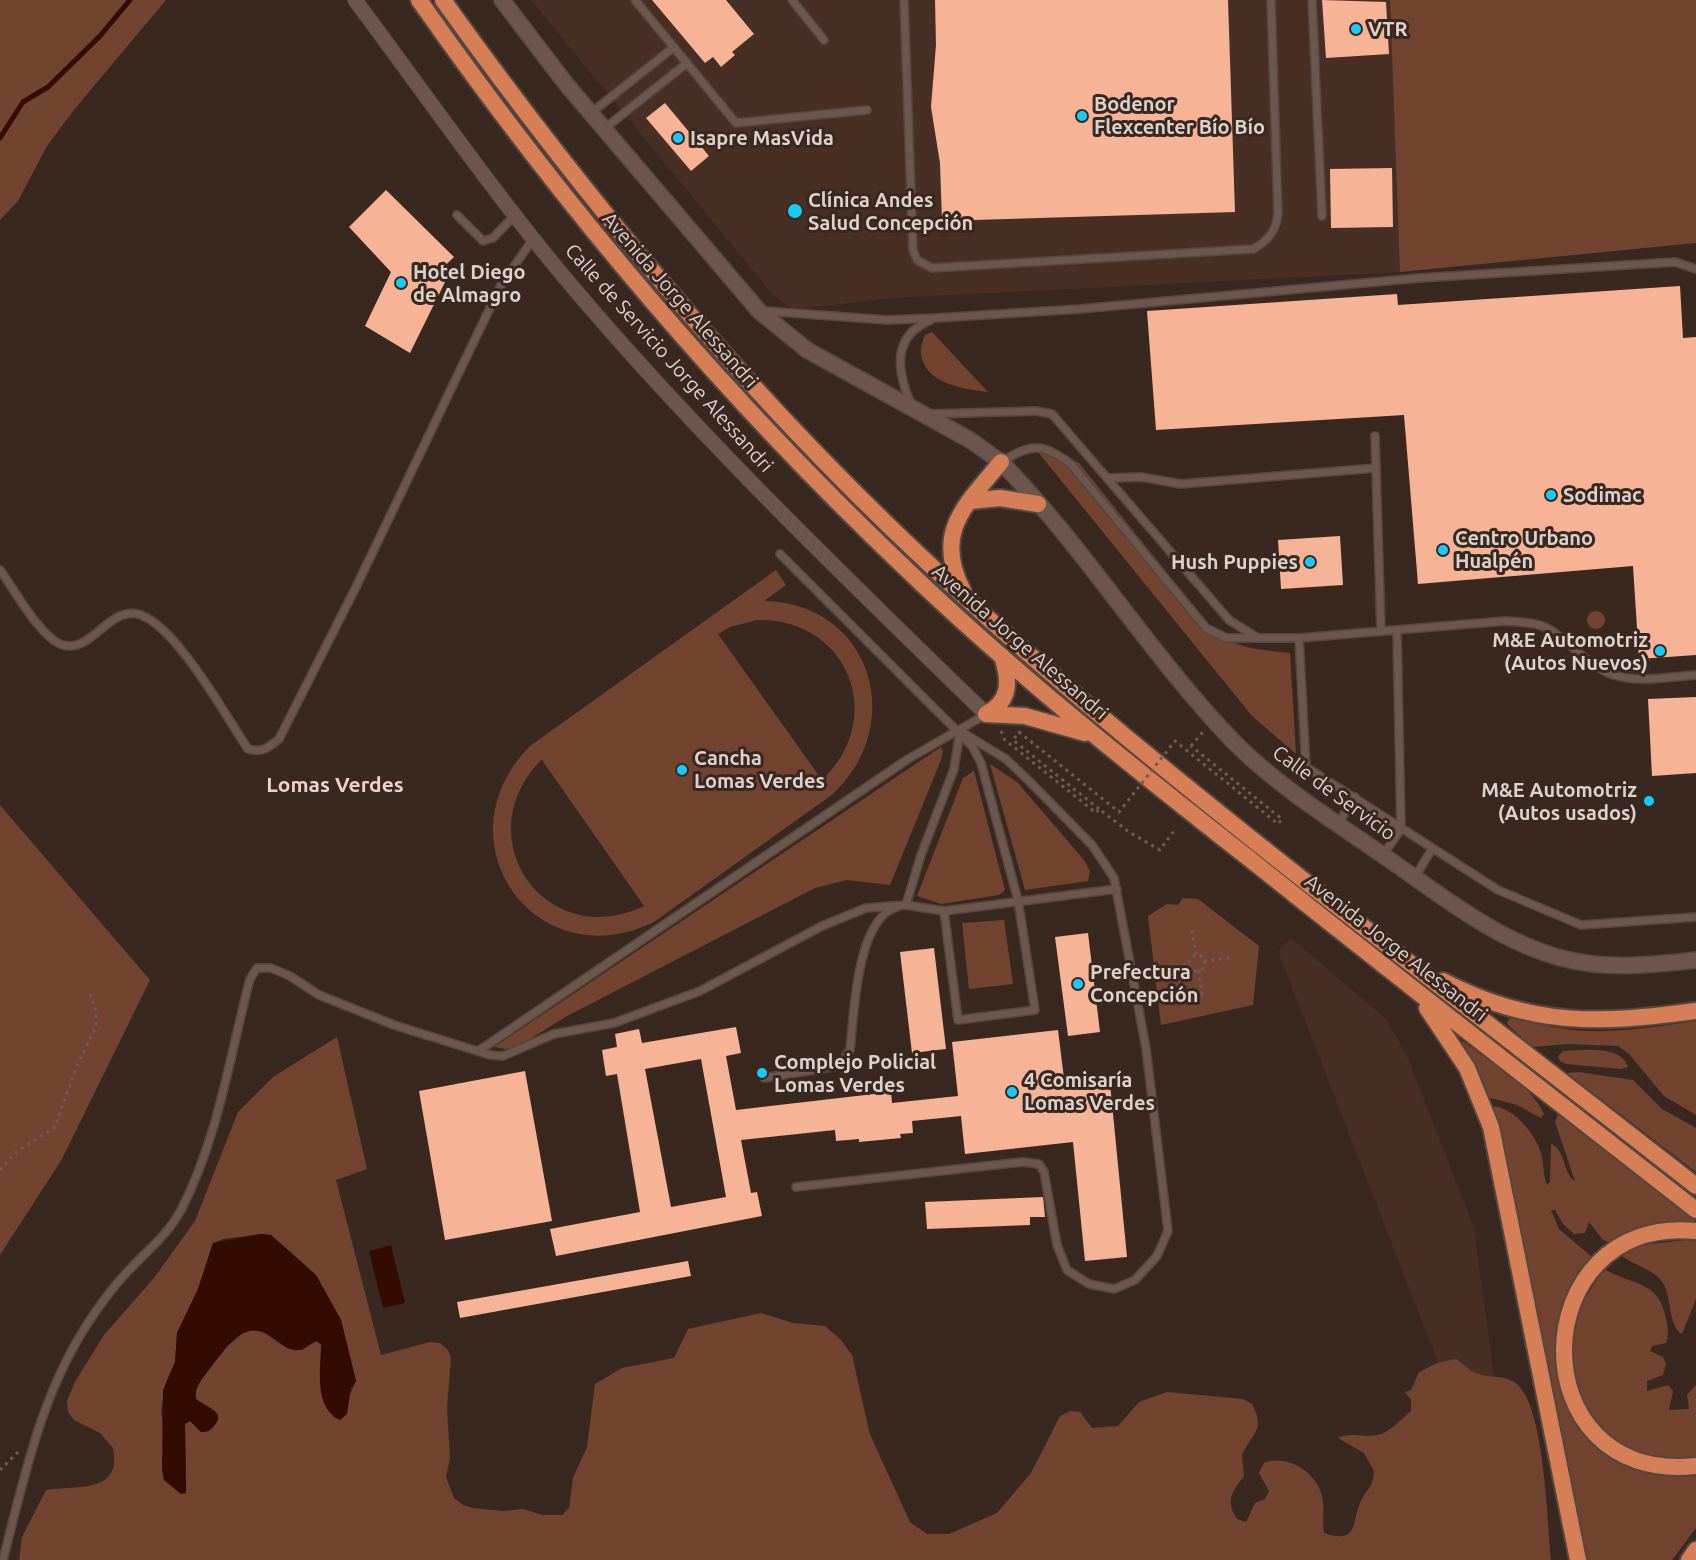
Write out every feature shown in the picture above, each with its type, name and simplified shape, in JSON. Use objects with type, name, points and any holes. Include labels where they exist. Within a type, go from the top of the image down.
[{"type":"highway","name":"Avenida Jorge Alessandri","points":[[419,0],[471,74],[573,207],[705,363],[810,475],[906,569],[1094,736],[1696,1210]]},
{"type":"highway","name":"Avenida Jorge Alessandri","points":[[448,3],[558,157],[693,321],[827,465],[968,600],[1181,782],[1406,961],[1696,1186]]},
{"type":"highway","points":[[968,600],[957,578],[951,546],[957,518],[1001,462]]},
{"type":"highway","points":[[970,501],[1000,498],[1038,504]]},
{"type":"highway","points":[[986,714],[1001,704],[1007,692],[1002,656]]},
{"type":"highway","points":[[986,714],[1041,719],[1094,736]]},
{"type":"highway","points":[[1406,961],[1457,988],[1496,1004],[1565,1020],[1637,1019],[1696,1011]]},
{"type":"highway","points":[[1409,986],[1457,1050],[1477,1087],[1491,1127],[1578,1560]]},
{"type":"highway","points":[[1696,1231],[1676,1230],[1649,1235],[1624,1245],[1605,1258],[1589,1274],[1574,1300],[1566,1323],[1563,1350],[1565,1376],[1573,1400],[1582,1417],[1601,1439],[1628,1457],[1646,1463],[1666,1467],[1696,1467]]},
{"type":"highway","points":[[1689,1560],[1696,1550]]},
{"type":"street","name":"Calle de Servicio Jorge Alessandri","points":[[355,0],[515,215],[607,327],[710,438],[849,581],[986,714]]},
{"type":"street","points":[[502,0],[604,129],[759,311],[807,350],[976,443],[1001,462],[1038,504]]},
{"type":"street","name":"Calle de Servicio","points":[[1038,504],[1233,741],[1262,768],[1338,824],[1498,932],[1560,958],[1624,966],[1696,960]]},
{"type":"lane","points":[[635,0],[736,123],[867,110]]},
{"type":"lane","points":[[792,0],[824,40]]},
{"type":"lane","points":[[904,0],[913,249],[922,264],[938,268],[1253,249],[1261,245],[1273,231],[1278,214],[1271,0]]},
{"type":"lane","points":[[1312,0],[1322,216]]},
{"type":"lane","points":[[591,113],[674,47]]},
{"type":"lane","points":[[604,129],[687,63]]},
{"type":"lane","points":[[457,215],[483,241],[493,238],[515,215]]},
{"type":"lane","points":[[0,570],[44,631],[60,644],[73,646],[90,638],[109,622],[125,614],[139,614],[152,620],[171,636],[248,749],[257,752],[267,748],[279,739],[356,587],[501,285],[534,238]]},
{"type":"lane","points":[[759,311],[887,320],[936,318],[1570,268],[1675,262],[1696,269]]},
{"type":"lane","points":[[936,318],[916,328],[905,345],[899,362],[900,374],[918,412],[1025,411],[1052,414],[1229,620],[1258,638]]},
{"type":"lane","points":[[1375,435],[1381,631]]},
{"type":"lane","points":[[1001,462],[1023,449],[1039,447],[1052,450],[1071,464],[1206,628],[1226,638],[1299,638],[1505,621],[1520,622],[1543,626],[1594,665],[1613,675],[1642,679],[1696,675]]},
{"type":"lane","points":[[1109,478],[1141,477],[1181,484],[1376,468]]},
{"type":"lane","points":[[780,554],[960,731],[972,746],[981,763],[1018,900],[1035,1010],[958,1020],[944,911]]},
{"type":"lane","points":[[1383,855],[1401,829],[1397,631]]},
{"type":"lane","points":[[1299,638],[1306,767],[1498,890],[1581,925],[1696,917]]},
{"type":"lane","points":[[480,1050],[898,765],[960,731],[973,719],[986,714]]},
{"type":"lane","points":[[796,1187],[1022,1162],[1039,1164],[1044,1172],[1057,1245],[1067,1270],[1089,1284],[1114,1289],[1135,1280],[1157,1256],[1168,1231],[1146,1048],[1114,878],[1092,845],[1006,759],[960,731]]},
{"type":"lane","points":[[906,905],[921,855],[954,769],[960,731]]},
{"type":"lane","points":[[1338,824],[1355,797]]},
{"type":"lane","points":[[1415,877],[1432,849]]},
{"type":"lane","points":[[3,1560],[36,1432],[49,1395],[67,1357],[111,1291],[163,1236],[180,1211],[196,1177],[209,1137],[250,979],[257,968],[272,968],[290,976],[319,995],[394,1025],[490,1055],[503,1056],[562,1032],[614,1023],[700,991],[822,926],[866,908],[906,905],[944,911],[1018,900],[1117,890]]},
{"type":"lane","points":[[764,1077],[838,1066],[844,1060],[850,1050],[858,975],[869,939],[881,918],[892,908],[906,905]]},
{"type":"path","points":[[999,727],[1005,740],[1096,813],[1099,809]]},
{"type":"path","points":[[1176,828],[1160,850],[1129,832],[1013,740],[1019,732],[1119,812],[1175,741],[1278,824],[1282,819],[1191,747]]},
{"type":"path","points":[[1192,930],[1196,955]]},
{"type":"path","points":[[1196,955],[1201,956],[1204,961],[1203,968],[1199,970],[1194,970],[1189,964],[1191,957],[1196,955]]},
{"type":"path","points":[[1204,961],[1231,958]]},
{"type":"path","points":[[1161,967],[1189,964]]},
{"type":"path","points":[[1199,970],[1202,996]]},
{"type":"path","points":[[0,1170],[15,1153],[55,1127],[78,1063],[96,1027],[96,1010],[90,994]]},
{"type":"shaded area","points":[[0,0],[166,0],[73,111],[47,146],[18,201],[0,220]]},
{"type":"shaded area","points":[[531,0],[1390,0],[1400,272],[891,298],[805,308],[789,307],[773,295]]},
{"type":"shaded area","points":[[1390,0],[1696,0],[1696,243],[1400,272]]},
{"type":"shaded area","points":[[932,332],[988,392],[957,387],[930,372],[924,364],[921,349],[925,335]]},
{"type":"shaded area","points":[[1038,452],[1058,454],[1079,463],[1215,633],[1242,646],[1290,653],[1296,754],[1252,716]]},
{"type":"shaded area","name":"Cancha Lomas Verdes","points":[[776,570],[786,585],[764,601],[801,607],[830,622],[853,644],[867,672],[872,703],[869,735],[856,766],[833,794],[654,922],[611,935],[571,932],[538,917],[512,891],[497,858],[493,821],[504,783],[530,746]],"holes":[[[757,620],[789,624],[815,635],[835,653],[848,676],[854,702],[852,729],[842,755],[822,780],[718,634],[730,627]],[[542,760],[644,906],[608,916],[576,914],[548,901],[527,880],[514,853],[511,822],[520,791]]]},
{"type":"shaded area","points":[[1592,611],[1600,611],[1605,616],[1603,627],[1592,629],[1587,624],[1587,616]]},
{"type":"shaded area","points":[[941,747],[943,751],[941,760],[890,885],[847,880],[815,888],[567,1016],[522,1044],[506,1049],[494,1047]]},
{"type":"shaded area","points":[[990,764],[1017,782],[1084,860],[1090,871],[1088,881],[1025,890]]},
{"type":"shaded area","points":[[974,771],[1005,890],[999,895],[941,904],[917,896],[963,778]]},
{"type":"shaded area","points":[[0,805],[150,980],[62,1159],[0,1255]]},
{"type":"shaded area","points":[[1183,898],[1198,899],[1259,946],[1253,1005],[1161,1025],[1148,916],[1167,904],[1178,905]]},
{"type":"shaded area","points":[[1004,920],[1013,984],[969,989],[962,923]]},
{"type":"shaded area","points":[[1291,938],[1386,1019],[1407,1056],[1474,1228],[1509,1488],[1490,1496],[1278,951]]},
{"type":"shaded area","points":[[1511,1018],[1582,1031],[1631,1030],[1696,1021],[1696,1115],[1664,1096],[1629,1054],[1618,1046],[1568,1044],[1532,1047],[1508,1025],[1507,1022]]},
{"type":"shaded area","points":[[337,1037],[367,1169],[336,1180],[381,1355],[430,1342],[440,1343],[448,1350],[451,1358],[447,1407],[450,1458],[446,1477],[454,1498],[463,1505],[503,1511],[523,1509],[542,1515],[562,1515],[569,1508],[573,1478],[587,1447],[595,1384],[622,1368],[674,1358],[688,1329],[761,1313],[793,1323],[825,1326],[840,1339],[852,1355],[869,1431],[876,1448],[910,1522],[927,1534],[949,1534],[997,1513],[1031,1473],[1060,1416],[1070,1411],[1080,1412],[1092,1428],[1118,1426],[1139,1402],[1167,1392],[1243,1399],[1252,1404],[1258,1426],[1242,1455],[1244,1476],[1232,1496],[1231,1507],[1237,1519],[1246,1522],[1255,1503],[1265,1499],[1269,1491],[1259,1473],[1264,1463],[1282,1461],[1307,1472],[1319,1487],[1323,1501],[1324,1533],[1344,1536],[1352,1529],[1374,1471],[1364,1453],[1338,1438],[1349,1435],[1370,1436],[1389,1430],[1411,1411],[1411,1400],[1405,1392],[1411,1390],[1419,1372],[1437,1363],[1456,1359],[1476,1373],[1513,1382],[1518,1385],[1527,1399],[1534,1418],[1543,1468],[1551,1560],[19,1560],[22,1537],[46,1490],[84,1487],[104,1480],[111,1473],[114,1463],[113,1448],[100,1433],[74,1420],[68,1412],[67,1401],[76,1380],[104,1335],[154,1278],[195,1221],[238,1112],[273,1077]],"holes":[[[261,1234],[271,1235],[316,1275],[341,1320],[356,1381],[348,1399],[335,1418],[323,1401],[321,1344],[317,1341],[300,1350],[288,1349],[263,1332],[253,1330],[243,1333],[224,1349],[196,1389],[196,1399],[217,1413],[201,1432],[190,1421],[185,1424],[186,1493],[162,1469],[164,1439],[161,1409],[167,1381],[175,1362],[177,1333],[198,1289],[213,1243],[223,1239]]]},
{"type":"shaded area","points":[[1460,1042],[1464,1042],[1497,1065],[1529,1092],[1544,1114],[1541,1118],[1517,1105],[1487,1097]]},
{"type":"shaded area","points":[[1564,1051],[1610,1052],[1624,1060],[1628,1067],[1621,1069],[1566,1064],[1560,1061],[1558,1056]]},
{"type":"shaded area","points":[[1579,1072],[1633,1080],[1662,1109],[1696,1128],[1696,1172],[1567,1073]]},
{"type":"shaded area","points":[[1492,1106],[1500,1107],[1515,1116],[1534,1137],[1541,1153],[1547,1185],[1550,1182],[1551,1144],[1559,1151],[1568,1174],[1575,1181],[1555,1122],[1558,1114],[1696,1221],[1693,1225],[1654,1225],[1608,1242],[1603,1240],[1589,1222],[1585,1233],[1574,1234],[1563,1224],[1555,1210],[1551,1210],[1559,1229],[1592,1257],[1569,1294],[1557,1332],[1557,1370],[1567,1404],[1587,1434],[1615,1458],[1652,1472],[1696,1476],[1696,1528],[1672,1560],[1583,1560]]},
{"type":"shaded area","points":[[261,1234],[271,1235],[316,1275],[341,1320],[356,1381],[351,1388],[347,1414],[340,1420],[331,1414],[322,1397],[321,1344],[316,1341],[301,1350],[294,1350],[265,1333],[247,1332],[231,1342],[198,1386],[196,1399],[217,1413],[218,1421],[211,1429],[201,1432],[190,1421],[185,1424],[186,1493],[181,1494],[164,1480],[162,1469],[163,1390],[175,1362],[177,1333],[198,1289],[213,1243]]},
{"type":"shaded area","points":[[1696,1239],[1696,1299],[1682,1334],[1672,1319],[1666,1291],[1661,1280],[1621,1255],[1641,1245]]},
{"type":"shaded area","points":[[391,1245],[405,1303],[383,1308],[369,1251]]},
{"type":"shaded area","points":[[1604,1269],[1651,1291],[1663,1306],[1668,1328],[1667,1340],[1666,1343],[1652,1346],[1650,1351],[1663,1357],[1666,1364],[1663,1375],[1647,1381],[1647,1391],[1668,1385],[1673,1391],[1669,1410],[1689,1409],[1687,1395],[1696,1385],[1696,1460],[1662,1461],[1622,1447],[1590,1418],[1570,1373],[1573,1317]]},
{"type":"building","points":[[652,0],[726,0],[754,34],[732,52],[735,55],[721,67],[713,57],[705,63]]},
{"type":"building","name":"Bodenor Flexcenter Bío Bío","points":[[935,0],[1228,0],[1235,212],[942,221],[940,163],[931,107],[936,45]]},
{"type":"building","name":"VTR","points":[[1322,0],[1386,2],[1389,54],[1326,58]]},
{"type":"building","name":"Isapre MasVida","points":[[665,103],[709,156],[691,171],[646,118]]},
{"type":"building","points":[[1392,168],[1393,227],[1331,228],[1330,169]]},
{"type":"building","points":[[386,190],[454,257],[437,273],[446,280],[410,353],[365,326],[391,272],[349,227]]},
{"type":"building","name":"Sodimac","points":[[1680,286],[1683,338],[1696,337],[1696,655],[1639,659],[1633,566],[1418,584],[1404,415],[1156,430],[1147,311],[1397,294],[1398,305]]},
{"type":"building","name":"Hush Puppies","points":[[1340,536],[1343,585],[1281,589],[1278,540]]},
{"type":"building","points":[[1696,697],[1696,773],[1652,776],[1648,699]]},
{"type":"building","name":"Prefectura Concepción","points":[[1088,933],[1100,1032],[1068,1036],[1055,937]]},
{"type":"building","points":[[934,948],[946,1049],[912,1053],[900,952]]},
{"type":"building","points":[[736,1027],[741,1053],[726,1056],[736,1110],[891,1092],[892,1103],[958,1096],[952,1042],[1058,1030],[1065,1087],[1110,1083],[1127,1257],[1085,1261],[1073,1142],[965,1154],[961,1116],[912,1121],[913,1133],[900,1134],[901,1138],[859,1142],[859,1139],[836,1141],[835,1130],[741,1140],[751,1193],[757,1192],[762,1216],[556,1256],[550,1229],[640,1212],[617,1074],[606,1076],[602,1050],[617,1047],[615,1034],[639,1029],[642,1043]],"holes":[[[701,1059],[726,1197],[671,1207],[645,1069]]]},
{"type":"building","points":[[525,1071],[552,1221],[445,1240],[419,1091]]},
{"type":"building","points":[[1043,1197],[1045,1217],[1030,1217],[1030,1225],[927,1229],[925,1202]]},
{"type":"building","points":[[688,1261],[691,1276],[460,1318],[457,1302]]},
{"type":"waterway","points":[[0,138],[23,102],[48,87],[100,36],[130,0]]},
{"type":"place","name":"VTR","points":[[1356,29]]},
{"type":"place","name":"Bodenor Flexcenter Bío Bío","points":[[1082,116]]},
{"type":"place","name":"Isapre MasVida","points":[[678,138]]},
{"type":"place","name":"Clínica Andes Salud Concepción","points":[[795,211]]},
{"type":"place","name":"Hotel Diego de Almagro","points":[[401,283]]},
{"type":"place","name":"Sodimac","points":[[1551,495]]},
{"type":"place","name":"Centro Urbano Hualpén","points":[[1443,550]]},
{"type":"place","name":"Hush Puppies","points":[[1310,562]]},
{"type":"place","name":"M&E Automotriz (Autos Nuevos)","points":[[1660,651]]},
{"type":"place","name":"Cancha Lomas Verdes","points":[[682,770]]},
{"type":"place","name":"M&E Automotriz (Autos usados)","points":[[1649,801]]},
{"type":"place","name":"Prefectura Concepción","points":[[1078,984]]},
{"type":"place","name":"Complejo Policial Lomas Verdes","points":[[762,1073]]},
{"type":"place","name":"4 Comisaría Lomas Verdes","points":[[1012,1092]]},
{"type":"district","name":"Lomas Verdes","points":[[335,785]]}]
